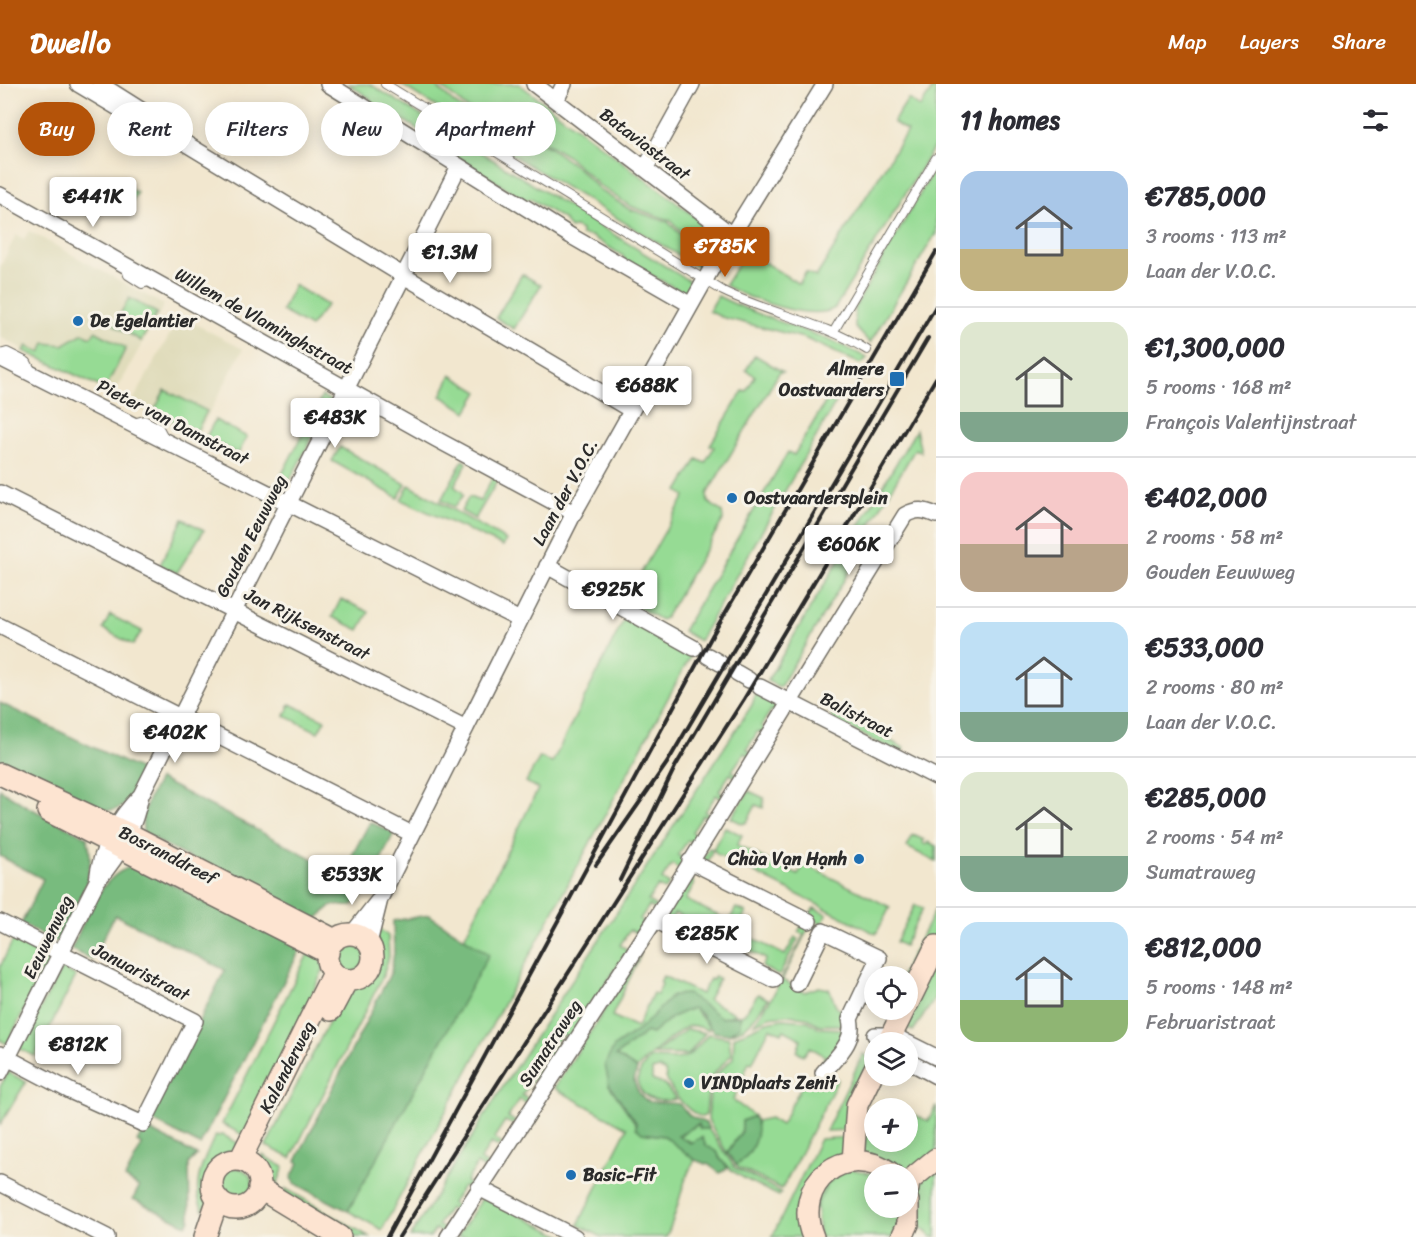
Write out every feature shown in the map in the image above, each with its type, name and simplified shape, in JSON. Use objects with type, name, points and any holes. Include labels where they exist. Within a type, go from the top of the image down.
[{"type":"main road","name":"Bosranddreef","points":[[0,774],[118,839],[344,954]]},
{"type":"main road","name":"Bosranddreef","points":[[0,785],[118,839]]},
{"type":"main road","points":[[918,983],[936,946]]},
{"type":"main road","name":"Kalenderweg","points":[[246,1163],[344,954]]},
{"type":"main road","points":[[853,1162],[857,1105],[866,1086]]},
{"type":"main road","points":[[918,1174],[936,1159]]},
{"type":"main road","points":[[212,1237],[241,1199],[257,1172],[246,1163],[227,1161],[217,1169],[212,1182],[241,1199],[311,1237]]},
{"type":"main road","points":[[812,1237],[807,1212],[813,1188],[823,1175],[837,1166],[853,1162],[866,1164]]},
{"type":"main road","points":[[205,1237],[241,1199]]},
{"type":"main road","points":[[241,1199],[340,1237]]},
{"type":"main road","points":[[910,1218],[911,1233]]},
{"type":"street","points":[[78,84],[108,102]]},
{"type":"street","points":[[100,84],[128,102]]},
{"type":"street","points":[[328,84],[459,166],[691,305]]},
{"type":"street","name":"Bataviastraat","points":[[534,84],[733,236]]},
{"type":"street","points":[[556,101],[564,84]]},
{"type":"street","points":[[645,169],[692,84]]},
{"type":"street","name":"Laan der V.O.C.","points":[[344,954],[380,899],[574,513],[705,280],[825,84]]},
{"type":"street","points":[[193,148],[632,410]]},
{"type":"street","name":"Gouden Eeuwweg","points":[[118,839],[126,810],[141,795],[459,166]]},
{"type":"street","name":"Willem de Vlaminghstraat","points":[[0,195],[574,513]]},
{"type":"street","name":"Pieter van Damstraat","points":[[0,356],[520,620]]},
{"type":"street","name":"Jan Rijksenstraat","points":[[0,493],[235,609],[466,728]]},
{"type":"street","name":"Sumatraweg","points":[[448,1237],[655,920],[690,861],[791,704],[905,515],[913,510],[922,510],[936,515]]},
{"type":"street","points":[[547,566],[707,656]]},
{"type":"street","points":[[0,626],[412,834]]},
{"type":"street","name":"Balistraat","points":[[749,680],[791,704],[936,777]]},
{"type":"street","name":"Eeuwenweg","points":[[0,1073],[4,1056],[62,954],[118,839]]},
{"type":"street","points":[[690,861],[809,921]]},
{"type":"street","points":[[655,920],[774,980]]},
{"type":"street","name":"Januaristraat","points":[[0,922],[195,1021],[143,1124],[72,1092],[4,1056]]},
{"type":"street","points":[[797,984],[824,931],[879,958],[850,1019],[852,1028],[847,1046],[823,1073]]},
{"type":"street","points":[[852,1028],[865,1032]]},
{"type":"street","points":[[918,1051],[936,1058]]},
{"type":"street","points":[[918,1066],[936,1076]]},
{"type":"street","points":[[0,1183],[108,1237]]},
{"type":"street","points":[[479,1188],[575,1237]]},
{"type":"lane","points":[[385,84],[742,301],[834,331],[867,350]]},
{"type":"lane","points":[[834,331],[936,158]]},
{"type":"shaded area","name":"De Egelantier","points":[[29,231],[164,305],[113,395],[0,337],[0,268],[16,235],[24,239]]},
{"type":"shaded area","points":[[180,316],[243,349],[196,438],[131,404]]},
{"type":"green space","points":[[348,84],[370,84],[399,102],[371,102],[370,98]]},
{"type":"green space","points":[[400,84],[434,84],[453,102],[428,102]]},
{"type":"green space","points":[[438,84],[519,84],[543,102],[460,102]]},
{"type":"green space","points":[[936,84],[936,144],[835,308],[825,312],[796,311],[763,302],[725,285],[746,251],[799,284],[806,272],[816,277],[907,131],[893,122],[908,99],[920,107]]},
{"type":"green space","points":[[403,104],[415,112],[415,127],[403,120]]},
{"type":"green space","points":[[556,112],[718,234],[721,242],[710,259],[671,221],[630,206],[600,186],[569,157],[556,149]]},
{"type":"green space","points":[[556,152],[578,168],[601,191],[629,209],[668,222],[708,262],[703,270],[514,156],[556,156]]},
{"type":"green space","points":[[454,156],[487,156],[694,284],[690,292],[683,292],[626,262],[623,256],[591,236],[581,235],[581,230],[575,227],[570,228],[563,219],[531,199],[525,200]]},
{"type":"green space","points":[[936,166],[936,233],[870,343],[855,327],[855,307]]},
{"type":"green space","points":[[108,177],[137,193],[126,213],[97,197]]},
{"type":"green space","points":[[522,274],[541,285],[514,329],[496,318]]},
{"type":"green space","points":[[294,285],[327,305],[310,327],[282,311]]},
{"type":"green space","points":[[718,296],[830,340],[867,358],[861,364],[804,338],[721,317],[709,311]]},
{"type":"green space","points":[[129,298],[157,313],[141,341],[114,325]]},
{"type":"green space","points":[[95,331],[126,348],[105,389],[24,351],[27,346],[41,353],[45,343],[63,345],[83,333],[91,337]]},
{"type":"green space","points":[[755,355],[783,372],[779,373],[707,494],[708,502],[722,512],[723,520],[665,618],[661,620],[621,598],[627,587],[636,591],[644,575],[641,573],[685,496],[678,491],[697,459],[705,463],[714,447],[710,445],[743,391],[746,392],[755,376],[746,370]]},
{"type":"green space","points":[[451,375],[479,392],[467,412],[441,396]]},
{"type":"green space","points":[[165,390],[207,411],[196,432],[154,411]]},
{"type":"green space","points":[[843,390],[699,641],[683,631],[788,452],[794,455],[828,398],[824,396]]},
{"type":"green space","points":[[322,396],[331,401],[288,484],[279,480]]},
{"type":"green space","points":[[215,420],[247,437],[238,454],[206,437]]},
{"type":"green space","points":[[916,430],[921,452],[915,449],[856,549],[861,552],[780,687],[767,681]]},
{"type":"green space","points":[[340,447],[406,484],[398,498],[332,461]]},
{"type":"green space","points":[[463,460],[467,463],[454,486],[462,492],[463,496],[454,507],[441,500]]},
{"type":"green space","points":[[493,477],[498,480],[475,519],[461,511],[469,497],[480,501]]},
{"type":"green space","points":[[409,485],[506,540],[503,546],[401,500]]},
{"type":"green space","points":[[183,519],[204,530],[177,573],[160,565]]},
{"type":"green space","points":[[341,599],[369,612],[359,630],[332,617]]},
{"type":"green space","points":[[110,615],[142,631],[133,645],[103,629]]},
{"type":"green space","points":[[625,617],[680,647],[690,657],[382,1230],[348,1211],[488,954],[463,940],[538,789],[526,782],[540,757],[552,763]]},
{"type":"green space","points":[[756,693],[778,707],[776,713],[771,710],[761,726],[769,732],[766,735],[758,731],[747,749],[754,754],[752,757],[744,753],[732,771],[740,776],[738,779],[730,774],[719,791],[726,797],[724,800],[716,795],[705,812],[713,817],[711,820],[703,815],[692,832],[700,838],[695,844],[688,840],[678,855],[685,860],[679,869],[672,864],[662,879],[669,884],[665,890],[658,886],[648,901],[656,906],[654,909],[649,906],[640,919],[645,923],[638,934],[630,930],[620,945],[628,950],[570,1039],[562,1034],[550,1051],[558,1057],[556,1060],[548,1056],[536,1073],[544,1079],[542,1082],[534,1077],[522,1095],[530,1100],[527,1104],[520,1099],[508,1117],[516,1122],[514,1125],[505,1121],[494,1138],[502,1144],[499,1147],[491,1143],[480,1160],[488,1165],[485,1169],[477,1164],[466,1182],[474,1187],[471,1190],[463,1186],[452,1203],[460,1209],[457,1212],[449,1208],[438,1225],[446,1230],[443,1234],[436,1229],[430,1237],[410,1237],[495,1099],[752,705]]},
{"type":"green space","points":[[0,703],[145,772],[130,799],[123,806],[112,810],[80,805],[0,767]]},
{"type":"green space","points":[[290,704],[325,720],[318,732],[285,716]]},
{"type":"green space","points":[[828,707],[904,748],[901,754],[833,720]]},
{"type":"green space","points":[[159,779],[342,874],[370,822],[394,833],[361,896],[355,903],[350,906],[331,906],[312,923],[144,834],[144,812]]},
{"type":"green space","points":[[0,789],[26,806],[87,837],[90,851],[88,878],[78,904],[57,942],[21,924],[43,879],[0,856]]},
{"type":"green space","points":[[749,791],[764,798],[763,808],[756,805],[747,822],[743,824],[731,818]]},
{"type":"green space","points":[[725,827],[742,835],[737,845],[798,875],[804,864],[890,907],[876,934],[717,854],[713,849]]},
{"type":"green space","points":[[913,835],[924,840],[923,843],[926,845],[928,842],[936,846],[936,862],[907,847]]},
{"type":"green space","points":[[709,848],[713,849],[707,863],[701,861]]},
{"type":"green space","points":[[134,866],[302,946],[200,1145],[149,1119],[225,970],[115,915],[92,960],[71,949],[88,912],[103,888],[112,878]]},
{"type":"green space","points":[[690,877],[694,883],[686,900],[729,921],[736,908],[746,912],[739,925],[745,928],[743,934],[785,955],[795,937],[798,939],[779,976],[762,967],[766,959],[730,941],[726,949],[722,947],[726,939],[694,923],[690,931],[686,929],[690,921],[675,913],[670,921],[664,918]]},
{"type":"green space","points":[[915,905],[923,908],[904,946],[896,942]]},
{"type":"green space","points":[[814,908],[827,914],[822,924],[813,919],[782,980],[805,992],[819,987],[829,989],[837,1008],[847,1013],[845,1025],[819,1025],[806,1017],[786,1015],[769,1017],[754,1024],[772,997],[804,935],[798,932]]},
{"type":"green space","points":[[936,908],[936,940],[918,976],[918,966],[906,966]]},
{"type":"green space","points":[[429,915],[489,954],[348,1211],[294,1183],[291,1178],[299,1163],[296,1161],[391,972],[394,953],[393,921]]},
{"type":"green space","points":[[377,927],[388,936],[389,957],[383,976],[291,1158],[266,1146],[343,994],[375,973],[378,956]]},
{"type":"green space","points":[[13,940],[50,960],[7,1044],[0,1040],[0,967]]},
{"type":"green space","points":[[350,940],[361,945],[366,956],[361,967],[350,972],[339,967],[334,956],[339,945]]},
{"type":"green space","points":[[310,950],[320,959],[324,968],[247,1137],[222,1124]]},
{"type":"green space","points":[[641,954],[612,1016],[637,1027],[653,993],[657,995],[663,976],[701,994],[710,979],[713,980],[715,976],[719,979],[708,1000],[736,1014],[722,1018],[688,995],[673,996],[640,1029],[614,1047],[609,1085],[642,1133],[664,1136],[695,1160],[686,1178],[666,1237],[602,1237],[578,1225],[627,1128],[554,1088]]},
{"type":"green space","points":[[936,955],[936,997],[913,1031],[901,1025],[904,1020],[918,1020],[918,991]]},
{"type":"green space","points":[[62,968],[76,976],[35,1056],[19,1049]]},
{"type":"green space","points":[[688,994],[722,1018],[740,1015],[740,1026],[728,1034],[713,1032],[700,1013],[693,1008],[672,1017],[652,1034],[646,1032],[616,1056],[637,1069],[634,1081],[646,1100],[679,1104],[690,1116],[706,1123],[709,1129],[700,1129],[698,1124],[678,1136],[690,1143],[702,1137],[706,1145],[718,1153],[719,1158],[728,1168],[720,1173],[709,1165],[695,1160],[664,1136],[642,1133],[636,1128],[636,1122],[609,1085],[605,1064],[614,1047],[640,1029],[673,995]]},
{"type":"green space","points":[[758,994],[768,999],[756,1016],[747,1026],[735,1032],[728,1034],[733,1032],[741,1019],[740,1015],[744,1014]]},
{"type":"green space","points":[[693,1007],[709,1027],[708,1030],[694,1026],[685,1028],[662,1045],[637,1069],[616,1056],[646,1032],[652,1034],[672,1017]]},
{"type":"green space","points":[[783,1019],[808,1021],[818,1028],[846,1029],[846,1035],[821,1065],[825,1056],[810,1047],[804,1055],[797,1052],[801,1039],[784,1030],[782,1033],[770,1028],[752,1063],[749,1062],[733,1100],[754,1116],[742,1121],[742,1130],[727,1153],[708,1120],[713,1078],[733,1058],[734,1037],[767,1022]]},
{"type":"green space","points":[[687,1029],[705,1033],[688,1055],[654,1054]]},
{"type":"green space","points":[[708,1034],[729,1038],[731,1055],[709,1079],[706,1115],[702,1117],[684,1105],[673,1092],[665,1072],[659,1068],[652,1070],[652,1080],[665,1085],[676,1099],[663,1101],[652,1099],[643,1093],[637,1081],[641,1069],[650,1058],[684,1058],[694,1051]]},
{"type":"green space","points":[[863,1054],[865,1086],[850,1130],[826,1131]]},
{"type":"green space","points":[[8,1072],[26,1082],[0,1125],[0,1087]]},
{"type":"green space","points":[[829,1073],[838,1080],[782,1189],[739,1168],[736,1165],[746,1156],[752,1146],[756,1121],[770,1118],[781,1125],[805,1079],[822,1086]]},
{"type":"green space","points":[[936,1106],[936,1154],[918,1166],[918,1164],[874,1164],[860,1157],[858,1137],[864,1135],[864,1152],[918,1152],[918,1116],[928,1121]]},
{"type":"green space","points":[[754,1116],[757,1129],[754,1143],[747,1156],[736,1165],[727,1153],[742,1131],[742,1121]]},
{"type":"green space","points":[[699,1124],[700,1129],[709,1129],[735,1168],[781,1192],[779,1196],[735,1172],[713,1150],[678,1136]]},
{"type":"green space","points":[[145,1128],[197,1155],[189,1163],[190,1220],[186,1225],[133,1199],[139,1187],[125,1178],[142,1145],[137,1142]]},
{"type":"green space","points":[[223,1135],[243,1146],[213,1166],[209,1172],[207,1189],[210,1202],[203,1210],[199,1201],[199,1175],[213,1140],[216,1136]]},
{"type":"green space","points":[[850,1137],[800,1237],[772,1237],[820,1139]]},
{"type":"green space","points":[[262,1155],[284,1167],[273,1194],[263,1176]]},
{"type":"green space","points":[[936,1165],[936,1237],[932,1237],[922,1228],[916,1218],[918,1218],[918,1187]]},
{"type":"green space","points":[[236,1168],[247,1173],[252,1184],[247,1195],[236,1200],[225,1195],[220,1184],[225,1173]]},
{"type":"green space","points":[[846,1168],[864,1172],[864,1218],[902,1218],[897,1237],[819,1237],[816,1194]]},
{"type":"green space","points":[[286,1189],[370,1237],[347,1237],[281,1198]]},
{"type":"green space","points":[[483,1197],[564,1237],[457,1237]]},
{"type":"railway","points":[[387,1237],[713,634],[936,252]]},
{"type":"railway","points":[[596,865],[667,763],[936,306]]},
{"type":"railway","points":[[620,880],[675,767],[928,338]]},
{"type":"railway","points":[[399,1237],[744,699],[936,378]]},
{"type":"place","name":"De Egelantier","points":[[78,321]]},
{"type":"place","name":"Almere Oostvaarders","points":[[897,379]]},
{"type":"place","name":"Oostvaardersplein","points":[[732,498]]},
{"type":"place","name":"Chùa Vạn Hạnh","points":[[859,859]]},
{"type":"place","name":"VINDplaats Zenit","points":[[689,1083]]},
{"type":"place","name":"Basic-Fit","points":[[571,1175]]}]
